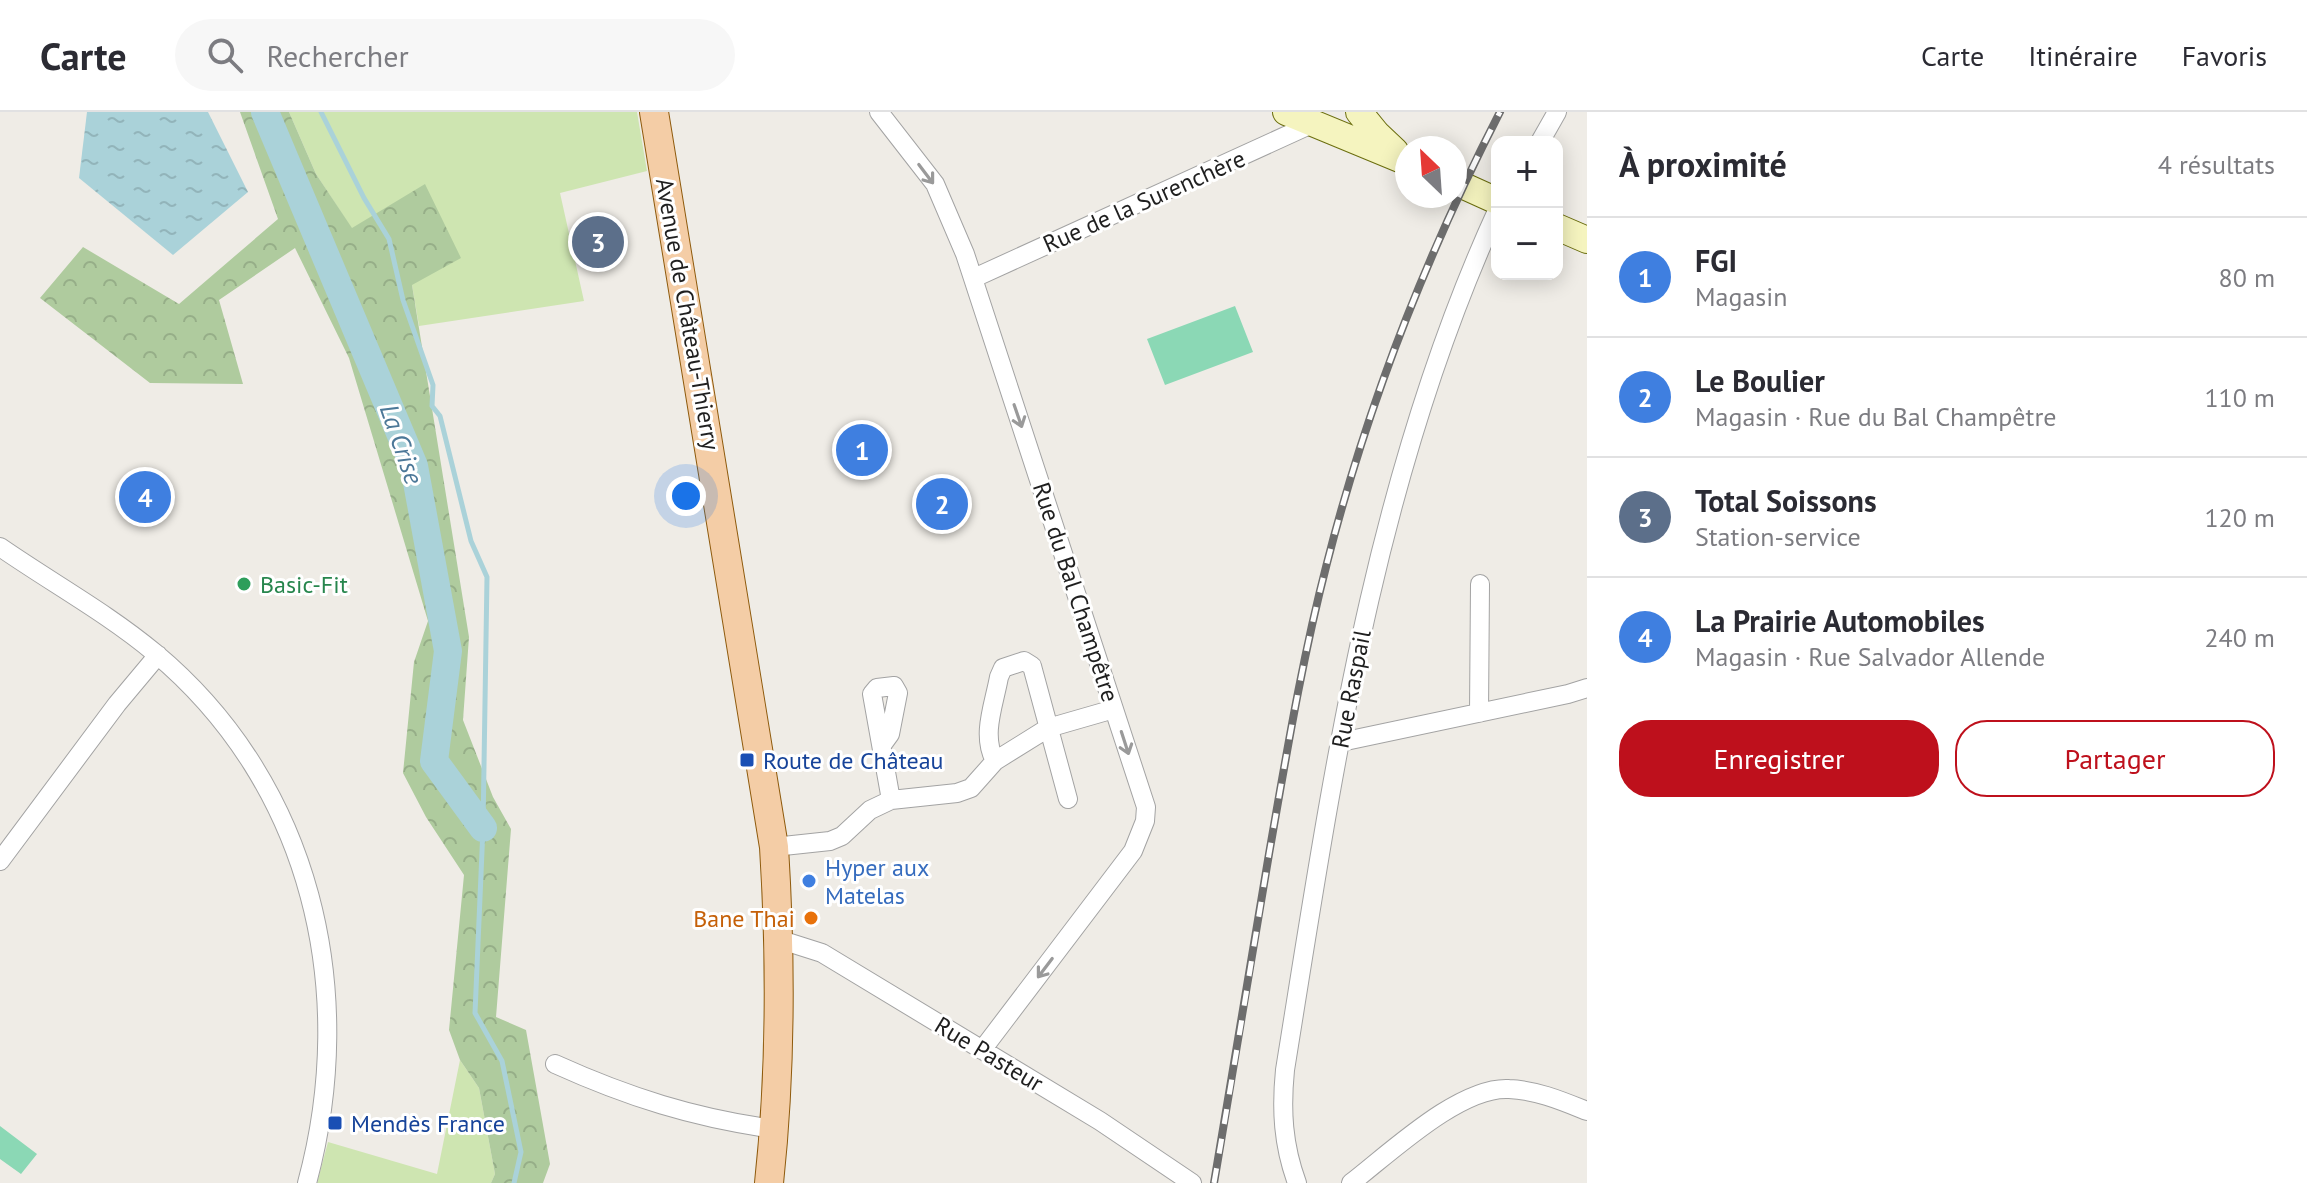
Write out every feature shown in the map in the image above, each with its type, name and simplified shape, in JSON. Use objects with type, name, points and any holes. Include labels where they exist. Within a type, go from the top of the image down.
[{"type":"main road","name":"Avenue de Château-Thierry","points":[[654,112],[774,847],[778,939],[774,1129],[769,1183]]},
{"type":"main road","points":[[1286,112],[1327,121],[1395,155]]},
{"type":"main road","points":[[1359,112],[1395,150]]},
{"type":"main road","points":[[1467,187],[1491,198]]},
{"type":"main road","points":[[1563,230],[1587,240]]},
{"type":"street","name":"Rue du Bal Champêtre","points":[[879,112],[935,184],[974,278],[1146,807],[1145,821],[1133,851],[982,1050]]},
{"type":"street","points":[[1543,136],[1557,112]]},
{"type":"street","name":"Rue de la Surenchère","points":[[974,278],[1327,121]]},
{"type":"street","name":"Rue Raspail","points":[[1297,1183],[1283,1132],[1283,1093],[1341,742],[1370,593],[1393,500],[1422,404],[1472,266],[1491,224]]},
{"type":"street","points":[[0,547],[117,623],[158,655],[216,715],[244,750],[287,829],[308,886],[324,956],[328,1058],[315,1154],[307,1183]]},
{"type":"street","points":[[1479,713],[1480,584]]},
{"type":"street","points":[[0,861],[117,704],[158,655]]},
{"type":"street","points":[[995,761],[988,749],[987,736],[999,677],[1003,668],[1024,661],[1032,666],[1063,771],[1068,799]]},
{"type":"street","points":[[1341,742],[1587,688]]},
{"type":"street","points":[[774,847],[830,841],[842,836],[870,810],[891,800],[957,793],[971,788],[995,761],[1048,728],[1114,709]]},
{"type":"street","points":[[882,745],[891,800]]},
{"type":"street","name":"Rue Pasteur","points":[[778,939],[822,953],[1100,1121],[1192,1183]]},
{"type":"street","points":[[555,1064],[610,1089],[679,1112],[774,1129]]},
{"type":"street","points":[[1351,1183],[1456,1104],[1487,1091],[1507,1089],[1540,1094],[1587,1111]]},
{"type":"green space","points":[[240,112],[289,112],[316,174],[352,228],[425,184],[461,258],[412,285],[469,637],[463,720],[493,797],[511,829],[496,1017],[526,1030],[550,1164],[543,1183],[491,1183],[495,1174],[479,1088],[460,1060],[449,1030],[464,875],[426,817],[403,773],[414,662],[428,621],[349,358],[295,248],[219,300],[243,384],[150,383],[40,298],[83,247],[179,304],[278,219]]},
{"type":"green space","points":[[289,112],[637,112],[647,171],[560,193],[584,301],[419,326],[412,285],[425,185],[352,229],[316,174]]},
{"type":"green space","points":[[1235,306],[1253,352],[1165,385],[1147,339]]},
{"type":"green space","points":[[460,1060],[479,1088],[495,1174],[491,1183],[317,1183],[328,1142],[437,1174]]},
{"type":"green space","points":[[0,1126],[37,1154],[21,1174],[0,1159]]},
{"type":"water","points":[[87,112],[208,112],[248,192],[173,255],[79,178]]},
{"type":"waterway","name":"La Crise","points":[[265,112],[414,466],[448,651],[434,761],[483,828]]},
{"type":"waterway","name":"La Crise","points":[[321,112],[364,198],[389,239],[403,300],[433,385],[432,406],[440,416],[471,541],[487,577],[483,828],[475,1013],[502,1061],[521,1152],[514,1183]]},
{"type":"railway","points":[[1214,1183],[1288,745],[1327,563],[1360,447],[1401,333],[1447,221],[1500,112]]},
{"type":"place","name":"Total Soissons","points":[[598,242]]},
{"type":"place","name":"FGI","points":[[862,450]]},
{"type":"place","name":"La Prairie Automobiles","points":[[145,497]]},
{"type":"place","name":"Le Boulier","points":[[942,504]]},
{"type":"place","name":"Basic-Fit","points":[[244,584]]},
{"type":"place","name":"Route de Château","points":[[747,760]]},
{"type":"place","name":"Hyper aux Matelas","points":[[809,881]]},
{"type":"place","name":"Bane Thai","points":[[811,918]]},
{"type":"place","name":"Mendès France","points":[[335,1123]]}]
